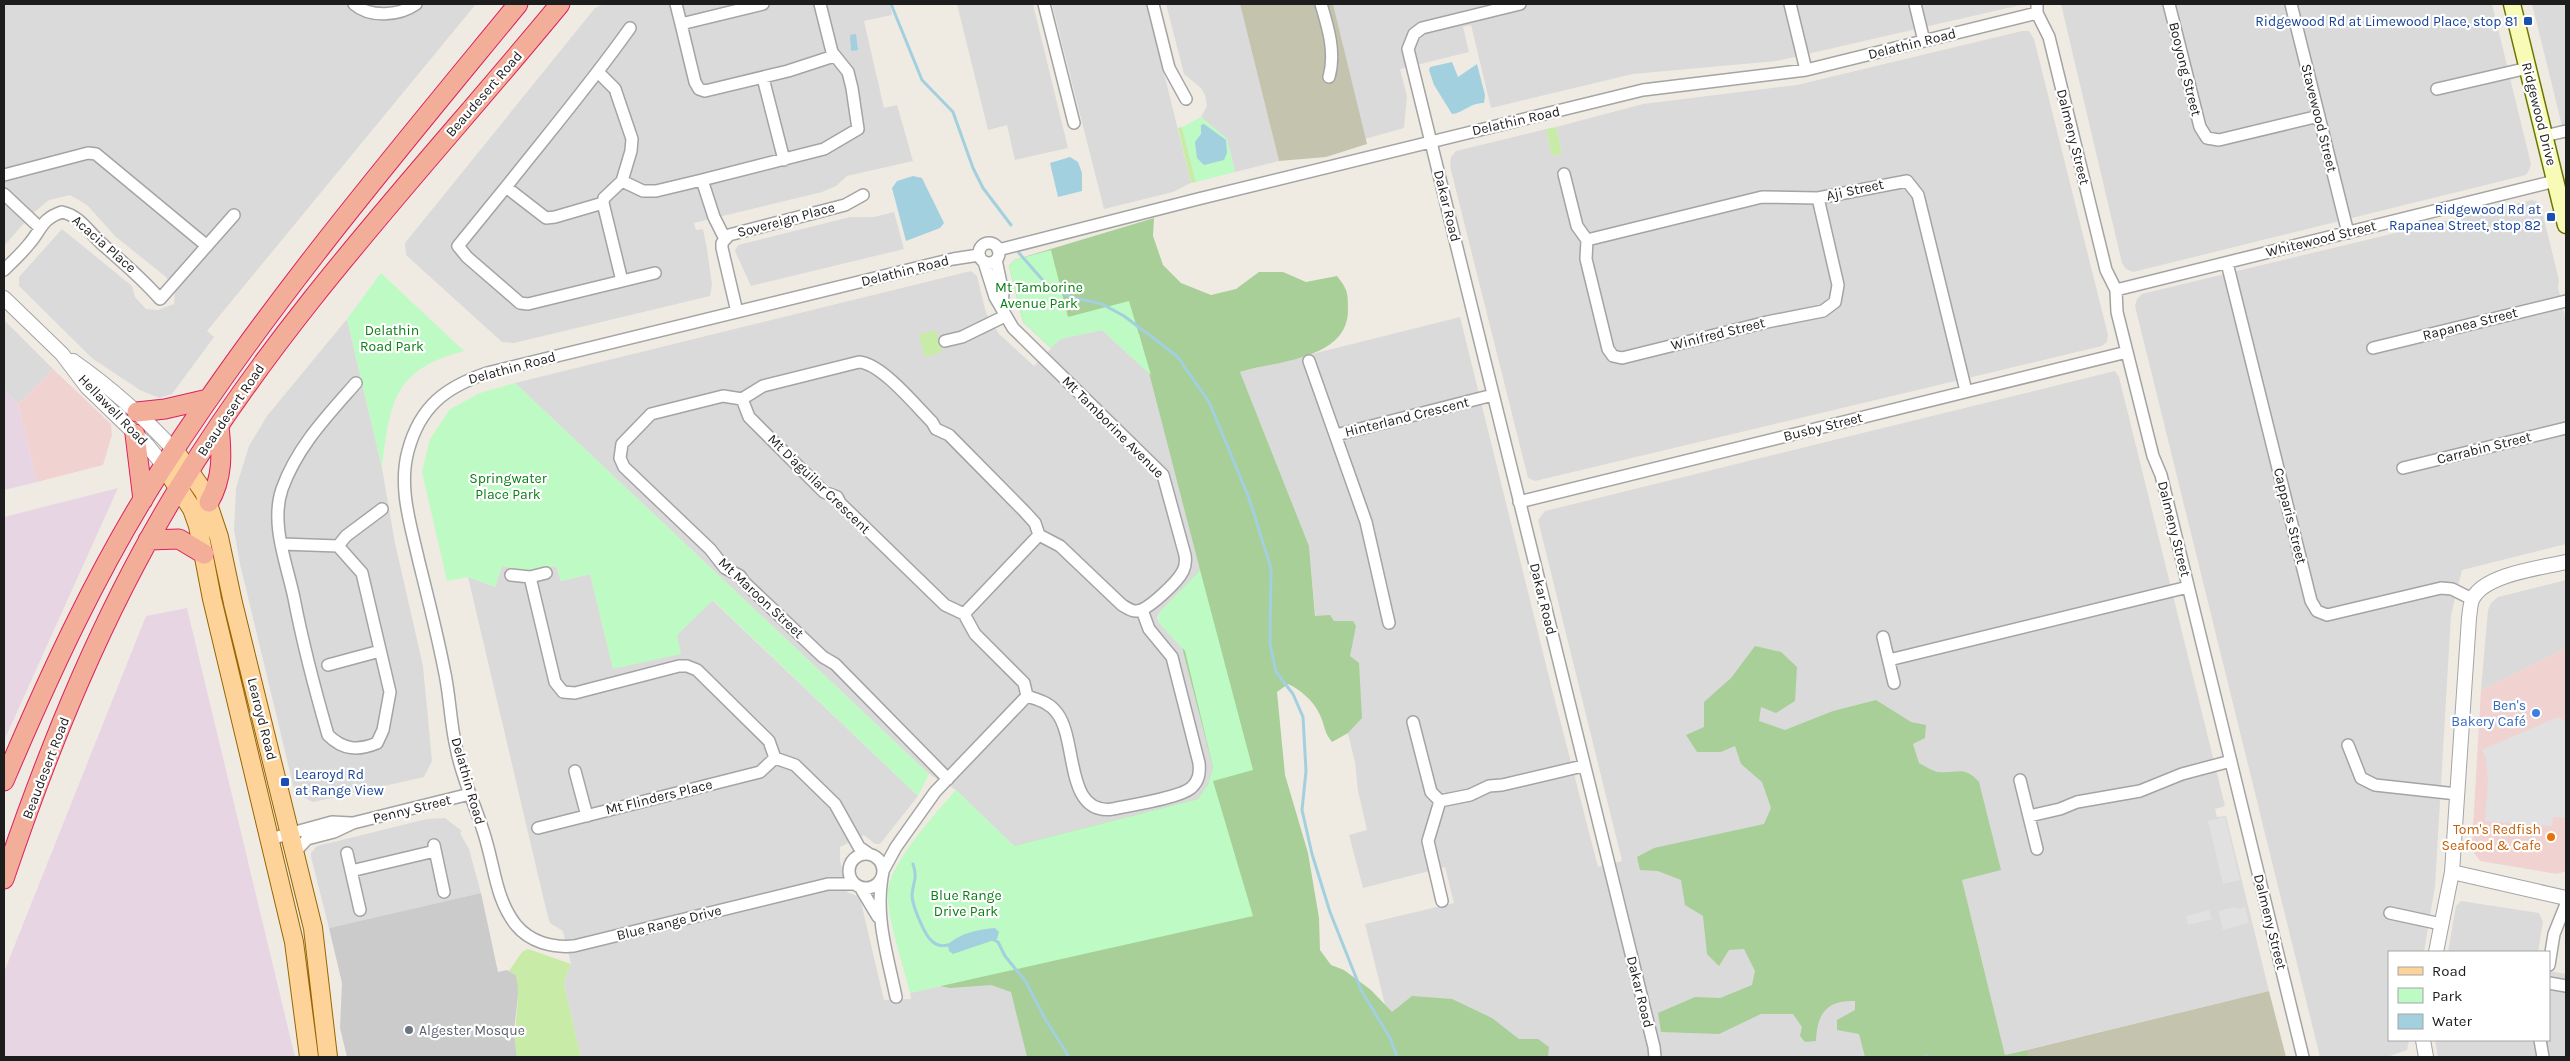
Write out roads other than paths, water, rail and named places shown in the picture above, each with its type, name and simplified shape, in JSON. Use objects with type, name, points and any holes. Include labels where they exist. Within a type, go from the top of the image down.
[{"type":"highway","name":"Beaudesert Road","points":[[4,781],[58,656],[143,500],[169,458],[208,400],[308,264],[518,4]]},
{"type":"highway","name":"Beaudesert Road","points":[[4,879],[82,676],[104,626],[148,540],[179,487],[250,381],[328,278],[560,4]]},
{"type":"highway","points":[[137,412],[165,409],[208,400]]},
{"type":"highway","points":[[209,502],[217,486],[223,456],[219,426]]},
{"type":"highway","points":[[135,434],[143,500]]},
{"type":"highway","points":[[148,540],[179,539],[204,554]]},
{"type":"main road","name":"Ridgewood Drive","points":[[2512,4],[2566,225]]},
{"type":"main road","name":"Learoyd Road","points":[[169,458],[190,470],[209,502],[219,536],[233,603],[313,928],[328,1057]]},
{"type":"main road","name":"Learoyd Road","points":[[169,458],[179,487],[196,517],[212,599],[294,942],[309,1057]]},
{"type":"street","points":[[354,4],[361,10],[372,14],[406,10],[416,4]]},
{"type":"street","points":[[676,4],[698,89],[705,91],[763,78],[834,56]]},
{"type":"street","points":[[681,24],[763,4]]},
{"type":"street","points":[[622,181],[643,191],[656,191],[824,149],[858,129],[848,72],[834,56],[820,4]]},
{"type":"street","points":[[1044,4],[1074,123]]},
{"type":"street","points":[[1154,4],[1169,68],[1186,99]]},
{"type":"street","points":[[1321,4],[1328,26],[1333,62],[1329,76]]},
{"type":"street","points":[[1470,4],[1473,16]]},
{"type":"street","name":"Dakar Road","points":[[1520,4],[1422,28],[1410,40],[1408,49],[1583,766],[1654,1048],[1654,1057]]},
{"type":"street","points":[[1790,4],[1806,70]]},
{"type":"street","points":[[1915,4],[1924,41]]},
{"type":"street","name":"Booyong Street","points":[[2169,4],[2200,127],[2207,138],[2219,140],[2318,116]]},
{"type":"street","name":"Stavewood Street","points":[[2291,4],[2348,233]]},
{"type":"street","name":"Delathin Road","points":[[997,255],[1431,141],[1643,90],[1806,70],[1924,41],[2037,8]]},
{"type":"street","name":"Dalmeny Street","points":[[2037,8],[2049,37],[2106,270],[2116,290],[2117,312],[2188,587],[2303,1057]]},
{"type":"street","points":[[630,28],[598,72],[555,123],[458,246],[467,257],[520,303],[528,304],[655,272]]},
{"type":"street","points":[[2436,89],[2528,68]]},
{"type":"street","points":[[598,72],[615,89],[632,139],[631,151],[622,181],[604,198],[603,204],[622,281]]},
{"type":"street","points":[[763,78],[784,160]]},
{"type":"street","points":[[2544,136],[2566,131]]},
{"type":"street","points":[[4,175],[88,153],[96,154],[207,246],[234,215]]},
{"type":"street","points":[[1564,174],[1577,226],[1587,240]]},
{"type":"street","points":[[702,180],[714,217],[725,239]]},
{"type":"street","name":"Aji Street","points":[[1587,240],[1762,197],[1818,198],[1906,180],[1918,196],[1966,391]]},
{"type":"street","name":"Whitewood Street","points":[[2116,290],[2555,181]]},
{"type":"street","points":[[506,187],[546,218],[603,204]]},
{"type":"street","points":[[4,194],[39,227]]},
{"type":"street","name":"Sovereign Place","points":[[736,312],[722,248],[725,239],[734,234],[845,204],[863,195]]},
{"type":"street","name":"Winifred Street","points":[[1587,240],[1586,259],[1608,349],[1613,356],[1622,358],[1766,322],[1823,311],[1835,302],[1838,285],[1818,198]]},
{"type":"street","name":"Acacia Place","points":[[4,270],[29,244],[39,227],[50,216],[62,212],[77,218],[102,244],[138,274],[160,299],[207,246]]},
{"type":"street","points":[[945,341],[962,337],[1004,311],[997,255],[993,244],[985,244],[981,247],[981,258],[991,263],[997,255]]},
{"type":"street","name":"Delathin Road","points":[[515,924],[495,884],[488,844],[456,748],[445,671],[407,507],[405,472],[408,451],[422,416],[447,390],[487,373],[953,258],[981,258]]},
{"type":"street","name":"Mt Tamborine Avenue","points":[[981,258],[989,283],[1004,311],[1022,338],[1157,467],[1166,479],[1186,563],[1178,578],[1158,598],[1142,610]]},
{"type":"street","name":"Capparis Street","points":[[2227,263],[2311,601],[2317,611],[2327,615],[2441,588],[2452,589],[2472,599]]},
{"type":"street","name":"Hellawell Road","points":[[4,298],[62,354],[87,387],[135,434],[169,458]]},
{"type":"street","name":"Rapanea Street","points":[[2373,348],[2566,301]]},
{"type":"street","name":"Busby Street","points":[[1519,502],[2128,352]]},
{"type":"street","name":"Hellawell Road","points":[[62,354],[98,379],[137,412],[169,458]]},
{"type":"street","points":[[1309,361],[1336,435]]},
{"type":"street","points":[[742,399],[763,386],[859,362],[869,364],[880,372],[932,422],[936,429],[950,435],[1025,512],[1035,524],[1039,535],[1060,546],[1122,605],[1134,611],[1142,610],[1148,629],[1167,649],[1174,664],[1199,763],[1199,777],[1192,787],[1180,793],[1102,811],[1092,808],[1081,794],[1063,725],[1056,713],[1040,699],[1027,696]]},
{"type":"street","points":[[282,544],[338,546],[362,573],[390,692],[384,730],[377,742],[369,746],[349,749],[337,744],[328,735],[299,633],[282,544],[278,521],[282,490],[294,464],[315,428],[356,383]]},
{"type":"street","name":"Hinterland Crescent","points":[[1389,623],[1366,522],[1336,435],[1493,395]]},
{"type":"street","name":"Mt Maroon Street","points":[[742,399],[723,396],[652,414],[622,444],[620,458],[624,467],[710,549],[725,568],[740,576],[744,582],[823,657],[835,664],[948,779]]},
{"type":"street","name":"Mt D'aguilar Crescent","points":[[742,399],[749,417],[824,492],[837,497],[945,605],[964,614]]},
{"type":"street","name":"Carrabin Street","points":[[2403,468],[2566,428]]},
{"type":"street","points":[[338,546],[346,536],[382,509]]},
{"type":"street","points":[[1027,696],[1024,683],[975,634],[964,614],[1039,535]]},
{"type":"street","points":[[2436,951],[2440,924],[2452,872],[2469,618],[2472,599],[2484,586],[2501,578],[2566,562]]},
{"type":"street","points":[[511,575],[530,577],[546,573]]},
{"type":"street","points":[[530,577],[555,682],[563,692],[575,693],[679,666],[688,666],[697,670],[768,741],[775,758],[795,765],[834,804],[859,847],[872,855],[883,873],[879,896],[880,921],[896,997]]},
{"type":"street","points":[[1889,660],[2188,587]]},
{"type":"street","points":[[1883,637],[1894,683]]},
{"type":"street","points":[[328,665],[380,651]]},
{"type":"street","points":[[828,884],[873,887],[926,803],[1027,696]]},
{"type":"street","points":[[1413,722],[1431,792],[1440,801]]},
{"type":"street","points":[[2348,745],[2361,778],[2375,785],[2457,794]]},
{"type":"street","name":"Mt Flinders Place","points":[[538,828],[760,772],[775,758]]},
{"type":"street","points":[[2029,816],[2060,810],[2077,802],[2140,791],[2182,774],[2230,761]]},
{"type":"street","points":[[1440,801],[1470,795],[1489,786],[1502,785],[1583,766]]},
{"type":"street","points":[[575,771],[587,816]]},
{"type":"street","points":[[2020,780],[2037,849]]},
{"type":"street","name":"Penny Street","points":[[295,852],[307,839],[334,832],[353,823],[470,794]]},
{"type":"street","points":[[1440,801],[1428,841],[1442,901]]},
{"type":"street","name":"Penny Street","points":[[270,839],[332,822],[353,823]]},
{"type":"street","points":[[849,830],[851,864],[849,874],[880,921]]},
{"type":"street","points":[[351,871],[434,848],[444,892]]},
{"type":"street","points":[[828,884],[860,854],[884,854],[896,848]]},
{"type":"street","points":[[347,853],[360,910]]},
{"type":"street","points":[[2452,872],[2566,898]]},
{"type":"street","name":"Blue Range Drive","points":[[515,924],[523,933],[542,943],[562,947],[574,946],[828,884]]},
{"type":"street","points":[[2550,959],[2554,934],[2566,904]]},
{"type":"street","points":[[2390,913],[2440,924]]},
{"type":"street","points":[[2550,983],[2566,986]]},
{"type":"street","points":[[2423,1041],[2426,1057]]},
{"type":"street","points":[[2540,1041],[2544,1057]]},
{"type":"water","points":[[856,34],[858,50],[851,51],[850,35]]},
{"type":"water","points":[[1452,62],[1458,77],[1477,64],[1485,95],[1484,103],[1479,103],[1452,114],[1434,85],[1429,70],[1430,67]]},
{"type":"water","points":[[1204,124],[1226,140],[1227,153],[1224,160],[1204,165],[1197,158],[1195,142],[1201,134],[1201,125]]},
{"type":"water","points":[[1070,157],[1078,162],[1082,173],[1082,191],[1058,197],[1050,163]]},
{"type":"water","points":[[913,176],[922,178],[944,223],[940,228],[906,241],[892,188],[897,181]]},
{"type":"water","points":[[995,928],[999,932],[997,939],[953,954],[949,951],[948,945],[958,937],[976,931]]},
{"type":"waterway","points":[[891,4],[922,80],[953,112],[973,168],[983,188],[1011,225]]},
{"type":"waterway","points":[[1019,253],[1047,285],[1071,297],[1102,304],[1124,316],[1177,356],[1209,402],[1249,498],[1271,568],[1270,644],[1276,672],[1293,694],[1303,717],[1306,771],[1302,810],[1312,854],[1330,912],[1361,990],[1390,1038],[1397,1057]]},
{"type":"waterway","points":[[913,864],[915,877],[912,895],[923,928],[935,944],[942,946],[952,944]]},
{"type":"waterway","points":[[992,939],[998,942],[1005,956],[1026,982],[1044,1017],[1069,1057]]},
{"type":"place","name":"Ridgewood Rd at Limewood Place, stop 81","points":[[2528,21]]},
{"type":"place","name":"Ridgewood Rd at Rapanea Street, stop 82","points":[[2551,217]]},
{"type":"place","name":"Ben's Bakery Café","points":[[2536,713]]},
{"type":"place","name":"Learoyd Rd at Range View","points":[[285,782]]},
{"type":"place","name":"Tom's Redfish Seafood & Cafe","points":[[2551,837]]},
{"type":"place","name":"Algester Mosque","points":[[409,1030]]},
{"type":"park label","name":"Mt Tamborine Avenue Park","points":[[1039,296]]},
{"type":"park label","name":"Delathin Road Park","points":[[392,338]]},
{"type":"park label","name":"Springwater Place Park","points":[[508,486]]},
{"type":"park label","name":"Blue Range Drive Park","points":[[966,904]]}]
